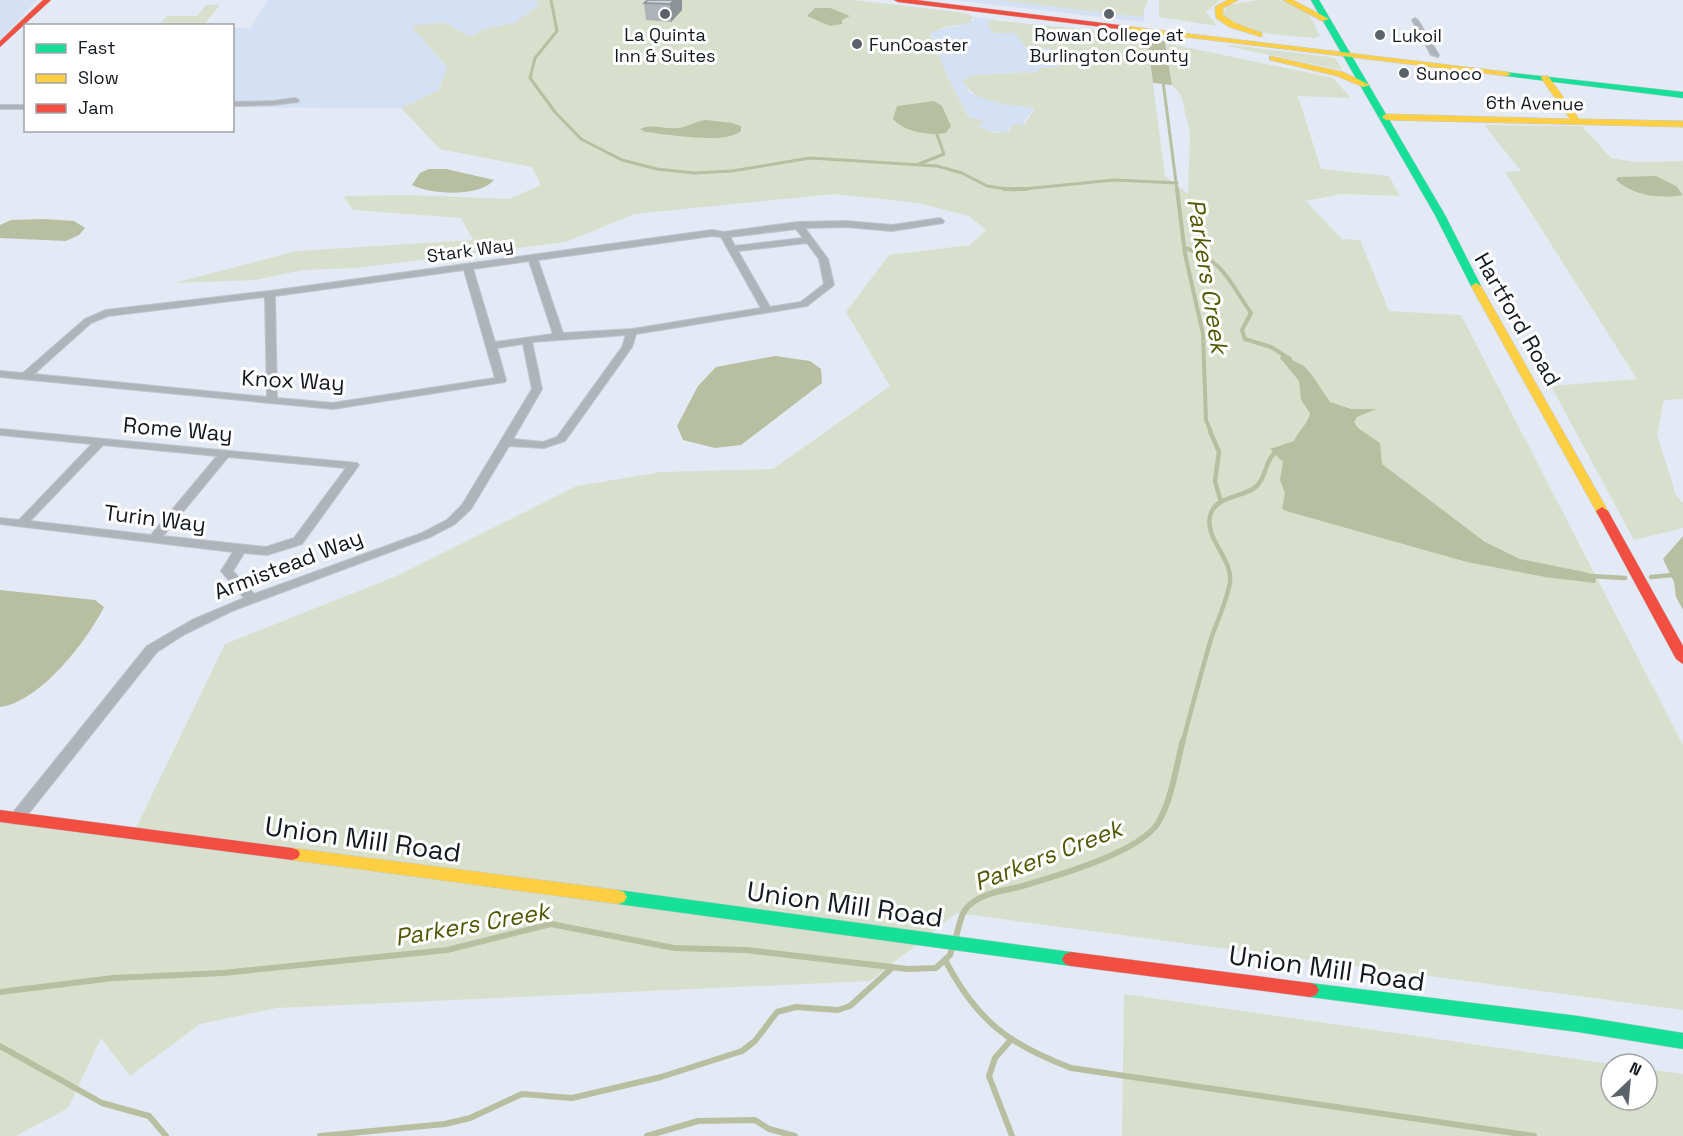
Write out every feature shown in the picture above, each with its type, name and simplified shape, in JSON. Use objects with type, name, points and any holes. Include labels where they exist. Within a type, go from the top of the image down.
[{"type":"main road","points":[[0,45],[47,0]]},
{"type":"main road","points":[[898,0],[1342,50],[1683,95]]},
{"type":"main road","points":[[957,0],[1260,35],[1342,50],[1435,55],[1683,85]]},
{"type":"main road","points":[[1234,0],[1219,7],[1219,16],[1232,25],[1260,35]]},
{"type":"main road","points":[[1287,0],[1325,19]]},
{"type":"main road","name":"Hartford Road","points":[[1315,0],[1342,50],[1386,117],[1440,215],[1455,251],[1488,312],[1510,344],[1581,473],[1598,496],[1605,519],[1683,659]]},
{"type":"main road","points":[[1140,29],[1307,65],[1366,85]]},
{"type":"main road","points":[[1545,78],[1576,122]]},
{"type":"main road","name":"6th Avenue","points":[[1386,117],[1683,124]]},
{"type":"main road","name":"Union Mill Road","points":[[0,816],[1076,960],[1578,1024],[1683,1041]]},
{"type":"street","points":[[1415,20],[1435,55]]},
{"type":"street","points":[[234,104],[295,100]]},
{"type":"street","points":[[0,107],[24,107]]},
{"type":"street","name":"Stark Way","points":[[26,376],[88,321],[106,312],[270,294],[712,233],[723,235],[798,225],[846,224],[892,228],[940,221]]},
{"type":"street","points":[[491,346],[527,340],[632,332],[804,304],[829,285],[823,259],[798,225]]},
{"type":"street","points":[[723,235],[767,310]]},
{"type":"street","points":[[732,249],[808,240]]},
{"type":"street","points":[[533,258],[559,337]]},
{"type":"street","name":"Knox Way","points":[[0,374],[333,406],[501,381],[468,267]]},
{"type":"street","points":[[270,294],[272,400]]},
{"type":"street","points":[[505,442],[544,445],[561,439],[627,347],[632,332]]},
{"type":"street","name":"Armistead Way","points":[[16,819],[152,649],[188,626],[252,599],[426,535],[451,522],[467,507],[537,389],[527,340]]},
{"type":"street","name":"Rome Way","points":[[0,432],[353,465]]},
{"type":"street","points":[[22,523],[101,441]]},
{"type":"street","points":[[156,537],[225,453]]},
{"type":"street","name":"Turin Way","points":[[0,521],[267,551],[298,541],[353,465]]},
{"type":"street","points":[[241,549],[227,571],[252,599]]},
{"type":"shaded area","points":[[0,0],[37,0],[0,40]]},
{"type":"shaded area","points":[[268,0],[535,0],[540,4],[515,23],[484,29],[471,37],[444,22],[412,27],[447,67],[439,90],[401,108],[234,107],[234,28],[250,28]]},
{"type":"shaded area","points":[[535,0],[855,0],[966,13],[973,17],[970,23],[945,27],[930,33],[948,78],[969,118],[984,120],[978,127],[995,133],[1009,131],[1013,124],[1024,125],[1035,108],[985,99],[976,95],[963,81],[967,77],[976,75],[1038,72],[1040,68],[1059,67],[1049,48],[1026,48],[1015,33],[993,33],[987,23],[991,20],[1123,33],[1123,39],[1147,38],[1165,176],[1188,194],[1190,133],[1181,95],[1172,85],[1166,43],[1333,78],[1351,98],[1298,96],[1321,169],[1389,176],[1400,196],[1341,194],[1306,201],[1342,239],[1360,240],[1389,311],[1461,315],[1683,745],[1683,1010],[957,913],[870,981],[277,1008],[200,1024],[130,1076],[101,1038],[68,1108],[16,1136],[0,1136],[0,817],[133,834],[225,644],[399,575],[577,486],[661,472],[773,469],[890,386],[846,312],[889,255],[970,245],[986,230],[969,216],[918,203],[834,194],[634,214],[566,242],[356,268],[303,270],[255,280],[174,283],[297,251],[473,240],[461,218],[353,210],[343,196],[408,195],[509,199],[541,185],[532,167],[440,149],[401,108],[439,90],[447,67],[411,26],[444,22],[471,37],[484,29],[515,23],[540,4]]},
{"type":"shaded area","name":"Rowan College at Burlington County","points":[[955,0],[1143,0],[1144,22],[1004,6]]},
{"type":"shaded area","points":[[1000,0],[1147,0],[1147,2],[1142,17]]},
{"type":"shaded area","points":[[1159,0],[1220,0],[1206,12],[1217,26],[1159,17]]},
{"type":"shaded area","points":[[1258,0],[1282,0],[1308,12],[1320,36],[1314,38],[1266,33],[1242,27],[1223,14],[1227,5]]},
{"type":"shaded area","points":[[206,5],[220,5],[205,24],[160,24],[167,16],[197,16]]},
{"type":"shaded area","points":[[815,8],[830,8],[850,16],[842,20],[842,24],[830,26],[807,16]]},
{"type":"shaded area","points":[[973,17],[996,19],[991,20],[997,33],[1015,33],[1049,47],[1060,68],[1039,72],[976,75],[967,89],[970,93],[995,101],[1035,108],[1024,121],[1024,125],[1014,125],[1006,132],[986,131],[978,127],[982,120],[970,119],[948,78],[930,32],[960,25],[974,20]]},
{"type":"shaded area","points":[[1147,38],[1165,41],[1172,85],[1153,83]]},
{"type":"shaded area","points":[[1227,46],[1330,57],[1336,59],[1342,70]]},
{"type":"shaded area","points":[[934,101],[942,106],[951,126],[946,133],[917,132],[893,119],[897,106]]},
{"type":"shaded area","points":[[706,120],[732,123],[741,126],[741,131],[733,135],[709,138],[645,132],[640,129],[645,127],[678,128]]},
{"type":"shaded area","points":[[1484,125],[1582,126],[1611,158],[1635,162],[1683,161],[1683,399],[1664,400],[1657,435],[1676,495],[1683,503],[1683,528],[1634,540],[1551,386],[1637,379],[1505,172],[1521,171]]},
{"type":"shaded area","points":[[429,169],[446,169],[494,180],[478,189],[455,193],[431,191],[412,185],[420,173]]},
{"type":"shaded area","points":[[1656,176],[1676,186],[1683,195],[1666,197],[1639,193],[1616,180],[1618,177]]},
{"type":"shaded area","points":[[11,220],[74,221],[85,228],[79,235],[66,241],[0,238],[0,225]]},
{"type":"shaded area","points":[[1282,355],[1304,366],[1330,402],[1351,409],[1376,409],[1357,417],[1354,422],[1358,428],[1380,443],[1382,464],[1485,542],[1520,559],[1589,573],[1596,579],[1595,583],[1545,577],[1467,562],[1282,509],[1285,493],[1280,480],[1283,462],[1270,449],[1294,441],[1310,413],[1301,400],[1299,381],[1280,358]]},
{"type":"shaded area","points":[[775,356],[810,361],[821,369],[822,383],[741,445],[715,448],[683,440],[677,426],[698,386],[716,367]]},
{"type":"shaded area","points":[[1683,536],[1683,610],[1676,597],[1674,582],[1663,559]]},
{"type":"shaded area","points":[[0,590],[95,600],[104,607],[86,636],[61,668],[31,694],[15,703],[0,707]]},
{"type":"shaded area","points":[[1124,994],[1599,1062],[1599,1112],[1659,1112],[1659,1071],[1683,1074],[1683,1136],[1122,1136]]},
{"type":"building","points":[[648,0],[674,0],[670,4],[644,3]]},
{"type":"waterway","points":[[551,0],[557,31],[535,58],[530,78],[555,112],[581,139],[622,160],[657,169],[694,173],[732,171],[810,158],[937,166],[962,173],[987,186],[1006,189]]},
{"type":"waterway","name":"Parkers Creek","points":[[1163,81],[1176,183]]},
{"type":"waterway","points":[[919,164],[944,154],[935,129]]},
{"type":"waterway","points":[[1023,189],[1114,180],[1176,183]]},
{"type":"waterway","name":"Parkers Creek","points":[[1176,183],[1177,190]]},
{"type":"waterway","points":[[1006,189],[1023,189]]},
{"type":"waterway","points":[[1006,189],[1023,189]]},
{"type":"waterway","name":"Parkers Creek","points":[[1177,189],[1185,254],[1203,334],[1206,420],[1211,432]]},
{"type":"waterway","points":[[1185,248],[1209,259],[1231,282],[1251,313],[1242,330],[1245,339],[1271,347],[1290,359]]},
{"type":"waterway","name":"Parkers Creek","points":[[1210,431],[1219,452],[1215,481],[1221,502]]},
{"type":"waterway","points":[[1221,502],[1248,492],[1258,485],[1270,459],[1277,451]]},
{"type":"waterway","name":"Parkers Creek","points":[[1183,741],[1211,639],[1229,589],[1230,573],[1214,539],[1209,522],[1211,513],[1221,502]]},
{"type":"waterway","points":[[1651,577],[1683,574]]},
{"type":"waterway","points":[[1590,576],[1625,578]]},
{"type":"waterway","name":"Parkers Creek","points":[[955,940],[963,913],[976,900],[990,894],[1034,883],[1115,854],[1148,834],[1158,823],[1167,804],[1183,740]]},
{"type":"waterway","name":"Parkers Creek","points":[[0,992],[113,978],[223,973],[447,950],[551,924],[674,948],[746,950],[908,969],[936,968],[950,955],[952,948]]},
{"type":"waterway","points":[[945,960],[969,999],[996,1028],[1029,1050],[1071,1068],[1534,1136]]},
{"type":"waterway","points":[[320,1136],[445,1124],[470,1118],[522,1094],[572,1098],[661,1077],[742,1051],[755,1041],[777,1012],[796,1007],[838,1010],[850,1006],[892,968]]},
{"type":"waterway","points":[[1009,1042],[995,1058],[989,1076],[1012,1136]]},
{"type":"waterway","points":[[0,1046],[102,1103],[149,1116],[166,1136]]},
{"type":"waterway","points":[[647,1136],[698,1121],[755,1120],[769,1129],[795,1136]]},
{"type":"traffic: fast","points":[[1315,0],[1440,215],[1476,286]]},
{"type":"traffic: fast","points":[[1507,74],[1683,95]]},
{"type":"traffic: fast","points":[[618,897],[1071,959]]},
{"type":"traffic: fast","points":[[1310,990],[1578,1024],[1683,1041]]},
{"type":"traffic: slow","points":[[1234,0],[1219,7],[1219,16],[1232,25],[1259,35]]},
{"type":"traffic: slow","points":[[1287,0],[1325,19]]},
{"type":"traffic: slow","points":[[1127,28],[1507,74]]},
{"type":"traffic: slow","points":[[1273,58],[1340,74],[1366,85]]},
{"type":"traffic: slow","points":[[1545,78],[1576,121]]},
{"type":"traffic: slow","points":[[1386,117],[1683,124]]},
{"type":"traffic: slow","points":[[1476,286],[1602,511]]},
{"type":"traffic: slow","points":[[292,854],[618,897]]},
{"type":"traffic: jam","points":[[0,45],[47,0]]},
{"type":"traffic: jam","points":[[898,0],[1127,28]]},
{"type":"traffic: jam","points":[[1602,511],[1683,659]]},
{"type":"traffic: jam","points":[[0,816],[292,854]]},
{"type":"traffic: jam","points":[[1071,959],[1310,990]]},
{"type":"place","name":"La Quinta Inn & Suites","points":[[665,14]]},
{"type":"place","name":"Rowan College at Burlington County","points":[[1109,14]]},
{"type":"place","name":"Lukoil","points":[[1380,35]]},
{"type":"place","name":"FunCoaster","points":[[857,44]]},
{"type":"place","name":"Sunoco","points":[[1404,73]]}]
